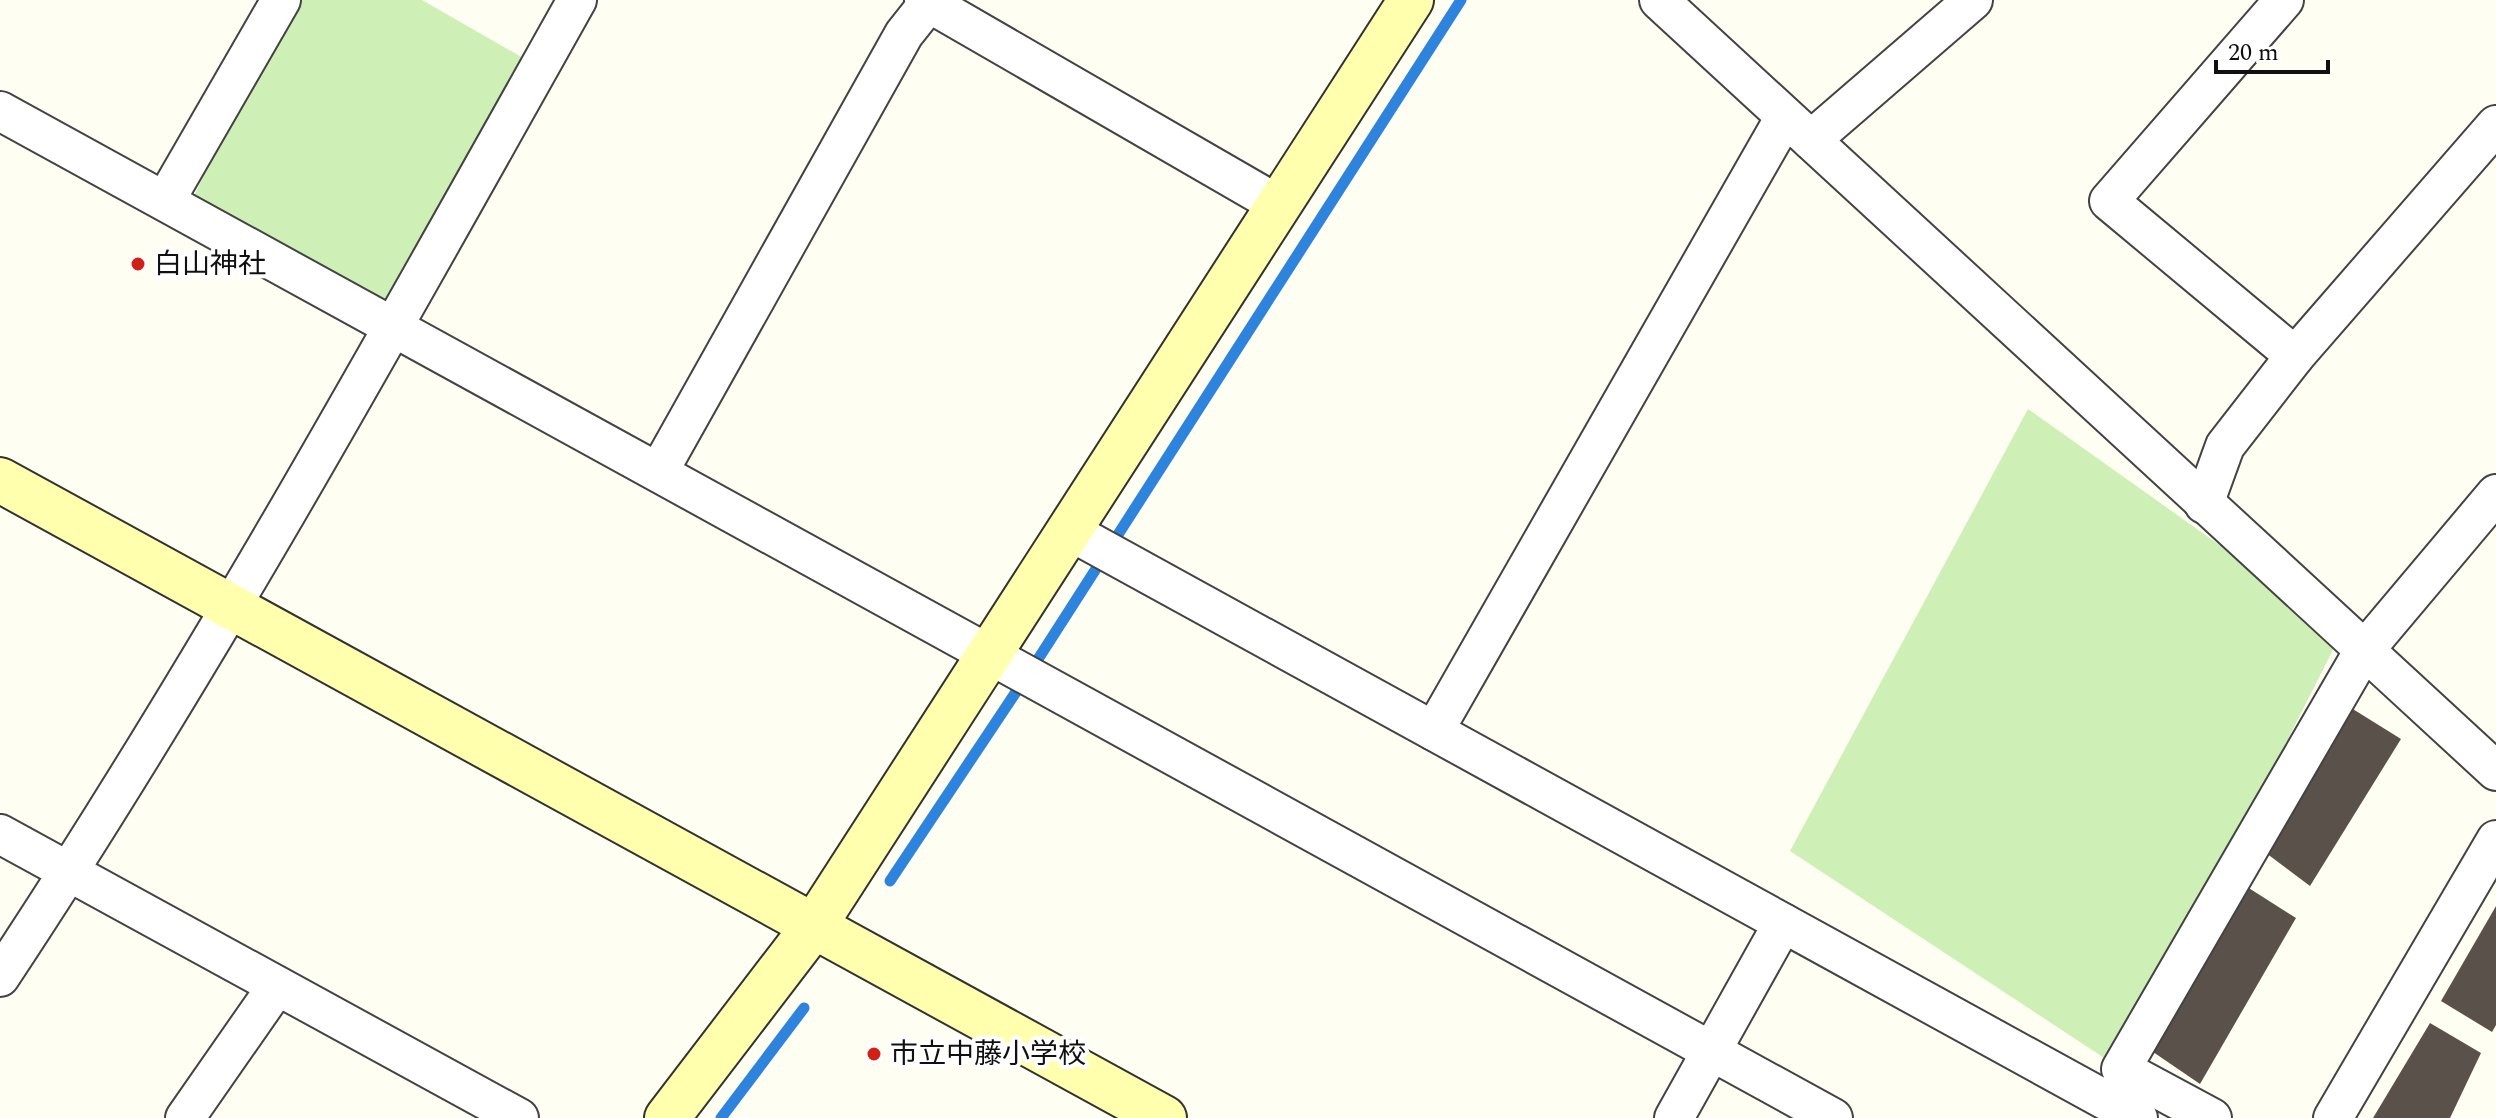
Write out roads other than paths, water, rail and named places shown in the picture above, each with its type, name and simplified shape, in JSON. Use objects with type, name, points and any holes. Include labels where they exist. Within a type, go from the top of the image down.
[{"type":"street","points":[[165,201],[281,0]]},
{"type":"street","points":[[0,977],[69,872],[231,608],[577,0]]},
{"type":"street","points":[[667,1118],[814,926],[1411,0]]},
{"type":"street","points":[[1659,0],[2363,652],[2496,771]]},
{"type":"street","points":[[1434,731],[1798,129],[1973,0]]},
{"type":"street","points":[[2284,0],[2109,201],[2295,356]]},
{"type":"street","points":[[659,471],[904,34],[928,1],[1277,204]]},
{"type":"street","points":[[0,111],[1833,1118]]},
{"type":"street","points":[[2204,504],[2225,446],[2295,356],[2496,125]]},
{"type":"street","points":[[0,480],[1164,1118]]},
{"type":"street","points":[[2212,1118],[2121,1069],[2363,652],[2496,494]]},
{"type":"street","points":[[1068,530],[2138,1118]]},
{"type":"street","points":[[0,834],[519,1118]]},
{"type":"street","points":[[2333,1118],[2496,840]]},
{"type":"street","points":[[1674,1118],[1783,923]]},
{"type":"street","points":[[185,1118],[277,986]]},
{"type":"waterway","points":[[890,881],[1042,653],[1461,0]]},
{"type":"waterway","points":[[721,1118],[804,1008]]},
{"type":"place","name":"白山神社","points":[[138,264]]},
{"type":"place","name":"市立中藤小学校","points":[[874,1054]]}]
